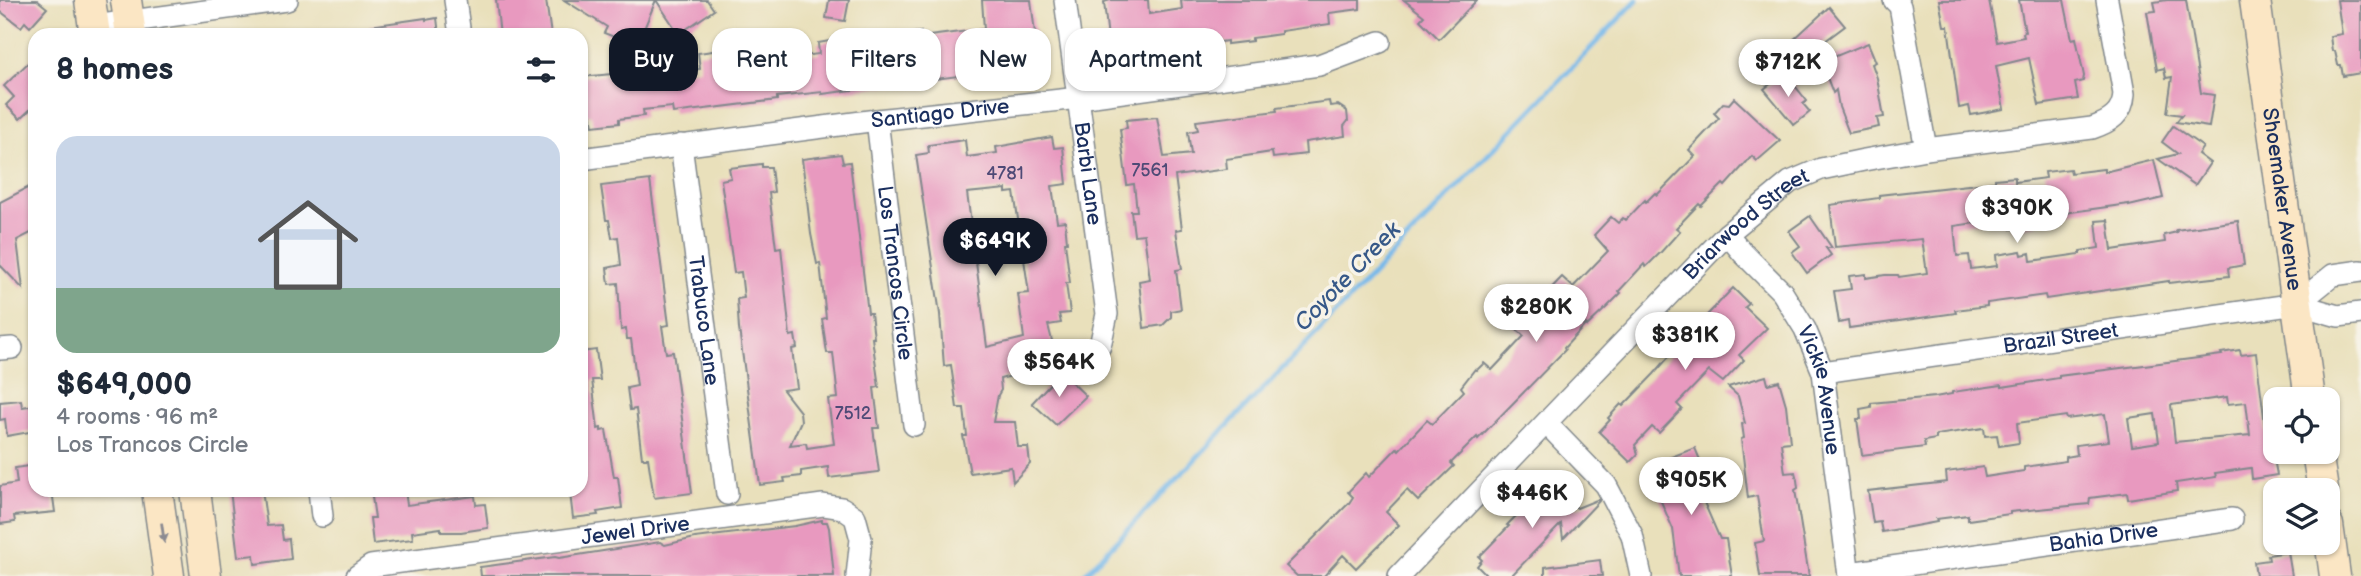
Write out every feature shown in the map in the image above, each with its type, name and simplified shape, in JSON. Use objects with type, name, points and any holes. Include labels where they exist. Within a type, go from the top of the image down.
[{"type":"street","points":[[93,20],[128,19],[251,2],[287,0]]},
{"type":"street","points":[[455,0],[459,28]]},
{"type":"street","name":"Barbi Lane","points":[[1065,0],[1107,314],[1100,346]]},
{"type":"street","points":[[1894,0],[1900,5],[1926,149]]},
{"type":"street","name":"Briarwood Street","points":[[1399,576],[1727,234],[1790,182],[1842,164],[1926,149],[2092,128],[2111,121],[2123,103],[2121,74],[2107,0]]},
{"type":"street","name":"Shoemaker Avenue","points":[[2255,0],[2308,387]]},
{"type":"street","name":"Santiago Drive","points":[[588,158],[877,120],[1079,98],[1319,65],[1380,42]]},
{"type":"street","name":"Los Trancos Circle","points":[[877,120],[914,425]]},
{"type":"street","name":"Trabuco Lane","points":[[681,145],[727,494]]},
{"type":"street","name":"Vickie Avenue","points":[[1727,234],[1742,253],[1782,292],[1805,329],[1823,372],[1849,574]]},
{"type":"street","points":[[2297,304],[2333,275],[2361,271]]},
{"type":"street","points":[[2297,304],[2338,316],[2361,313]]},
{"type":"street","name":"Brazil Street","points":[[1823,372],[2297,304]]},
{"type":"street","points":[[1547,424],[1605,485],[1632,535],[1641,576]]},
{"type":"street","points":[[158,497],[169,576]]},
{"type":"street","points":[[196,497],[206,576]]},
{"type":"street","points":[[320,497],[322,516]]},
{"type":"street","name":"Jewel Drive","points":[[357,576],[371,566],[823,505],[842,508],[855,517],[861,539],[857,576]]},
{"type":"street","name":"Bahia Drive","points":[[1849,574],[2232,519]]},
{"type":"street","points":[[2332,555],[2334,576]]},
{"type":"building","points":[[0,0],[37,0],[47,8],[30,27],[25,22],[21,27],[0,11]]},
{"type":"building","points":[[496,0],[546,0],[550,28],[499,28]]},
{"type":"building","points":[[564,0],[656,0],[644,28],[609,28],[609,35],[604,33],[607,27]]},
{"type":"building","points":[[656,0],[707,0],[714,10],[688,28],[675,28]]},
{"type":"building","points":[[829,0],[849,0],[845,21],[826,18]]},
{"type":"building","points":[[982,0],[1031,0],[1034,28],[984,28]]},
{"type":"building","points":[[1148,0],[1149,14],[1182,9],[1181,1],[1188,0],[1360,0],[1360,9],[1329,13],[1330,24],[1281,31],[1281,34],[1252,38],[1252,41],[1227,44],[1226,28],[1107,28],[1104,2]]},
{"type":"building","points":[[1404,0],[1477,0],[1439,39],[1420,20],[1424,16]]},
{"type":"building","points":[[1939,0],[1989,0],[1997,42],[2024,37],[2019,0],[2064,0],[2072,39],[2076,38],[2084,76],[2083,81],[2075,83],[2078,99],[2039,105],[2029,58],[1996,66],[2004,109],[1971,115],[1969,106],[1959,108],[1948,26],[1944,26]]},
{"type":"building","points":[[2186,0],[2201,93],[2214,95],[2209,127],[2176,122],[2182,115],[2167,113],[2172,77],[2166,78],[2164,68],[2157,70],[2147,12],[2156,11],[2154,2]]},
{"type":"building","points":[[2337,0],[2361,0],[2361,73],[2343,76],[2335,51],[2332,51],[2330,36],[2342,34]]},
{"type":"building","points":[[1829,7],[1845,26],[1805,56],[1792,41]]},
{"type":"building","points":[[437,18],[438,28],[369,28]]},
{"type":"building","points":[[955,33],[955,76],[941,78],[941,34]]},
{"type":"building","points":[[826,42],[826,91],[845,91],[777,97],[777,100],[673,113],[672,107],[643,110],[644,116],[593,126],[591,115],[588,115],[588,76],[609,74],[609,91],[698,91],[698,53],[712,51],[712,91],[812,91],[812,55],[819,54],[818,43]]},
{"type":"building","points":[[1868,43],[1876,62],[1872,64],[1884,117],[1877,118],[1879,127],[1849,133],[1836,90],[1833,93],[1821,62]]},
{"type":"building","points":[[28,63],[28,112],[20,119],[6,105],[14,97],[4,86]]},
{"type":"building","points":[[1787,76],[1807,101],[1803,104],[1810,112],[1794,125],[1764,89]]},
{"type":"building","points":[[1734,98],[1780,141],[1757,161],[1752,156],[1725,186],[1723,184],[1701,206],[1699,204],[1676,228],[1680,231],[1661,252],[1646,267],[1644,264],[1619,291],[1621,293],[1587,326],[1586,324],[1565,350],[1451,463],[1454,466],[1418,501],[1407,490],[1386,512],[1399,525],[1356,568],[1343,555],[1324,576],[1297,576],[1286,566],[1349,503],[1353,497],[1348,492],[1366,473],[1369,477],[1427,420],[1432,424],[1464,391],[1461,387],[1475,369],[1484,363],[1492,370],[1524,336],[1514,327],[1527,315],[1519,306],[1530,295],[1538,302],[1562,277],[1573,287],[1608,251],[1594,235],[1611,217],[1618,223],[1623,218],[1626,220],[1645,200],[1646,202],[1655,193],[1657,195],[1695,156],[1689,150],[1719,118],[1714,113],[1723,103],[1729,104]]},
{"type":"building","points":[[1329,101],[1330,106],[1338,105],[1347,111],[1345,136],[1305,142],[1306,154],[1273,158],[1272,152],[1226,159],[1227,169],[1175,176],[1182,229],[1176,230],[1182,269],[1176,270],[1181,309],[1171,311],[1171,317],[1163,325],[1144,328],[1139,281],[1150,279],[1144,234],[1134,235],[1131,211],[1137,211],[1134,184],[1127,185],[1120,129],[1127,128],[1126,120],[1157,117],[1164,157],[1191,154],[1188,132],[1198,130],[1196,121],[1277,111],[1276,108]]},
{"type":"building","points":[[2173,126],[2203,147],[2198,154],[2210,163],[2195,185],[2158,159],[2178,154],[2162,142]]},
{"type":"building","points":[[1052,137],[1054,148],[1063,147],[1067,184],[1052,186],[1057,222],[1065,221],[1070,283],[1066,283],[1070,313],[1059,314],[1061,323],[1048,325],[1058,364],[1000,379],[1001,390],[993,422],[1015,422],[1018,447],[1028,447],[1030,464],[1013,482],[1011,467],[970,473],[963,436],[967,436],[964,408],[957,408],[951,365],[944,366],[940,314],[916,155],[929,153],[928,145],[965,140],[967,157],[997,153],[996,147]],"holes":[[[1006,189],[1006,193],[1014,192],[1029,293],[1018,294],[1024,338],[987,347],[967,193]]]},
{"type":"building","points":[[841,154],[843,163],[850,162],[868,313],[871,313],[874,338],[879,387],[874,388],[879,428],[873,428],[879,472],[829,478],[828,467],[801,471],[801,476],[784,478],[785,482],[760,485],[739,329],[737,299],[744,298],[741,272],[734,273],[721,180],[731,178],[729,168],[762,164],[762,167],[771,167],[774,192],[769,193],[776,248],[781,247],[790,336],[795,335],[797,348],[792,349],[797,388],[783,390],[800,412],[801,421],[790,445],[806,443],[807,448],[834,444],[828,399],[838,398],[833,353],[827,353],[822,319],[826,318],[820,263],[817,264],[811,234],[802,159]]},
{"type":"building","points":[[2154,160],[2163,198],[2129,206],[2035,217],[2036,225],[2011,229],[2010,218],[1954,226],[1957,256],[1969,255],[1971,269],[1997,266],[1996,255],[2021,251],[2022,255],[2030,253],[2031,261],[2080,254],[2080,251],[2099,248],[2096,221],[2108,220],[2112,250],[2165,242],[2164,235],[2177,232],[2176,230],[2238,221],[2244,265],[2228,268],[2229,276],[2169,281],[2046,299],[2045,295],[1987,303],[1987,306],[1955,310],[1956,313],[1849,328],[1848,321],[1839,323],[1834,291],[1851,289],[1849,276],[1866,274],[1866,278],[1885,275],[1899,277],[1927,273],[1922,239],[1835,247],[1830,205],[1879,198],[1879,195],[1995,182],[1995,179],[2015,177],[2015,182],[2046,178],[2045,172],[2070,169],[2071,173],[2104,169],[2104,172]]},
{"type":"building","points":[[650,180],[669,325],[662,326],[666,353],[673,352],[692,493],[654,498],[648,458],[642,458],[636,409],[630,410],[627,388],[637,386],[631,339],[627,339],[626,329],[621,330],[618,283],[609,284],[607,268],[621,265],[618,237],[612,238],[609,220],[606,220],[601,186]]},
{"type":"building","points":[[28,188],[28,234],[17,240],[23,289],[0,265],[0,202]]},
{"type":"building","points":[[1810,216],[1832,248],[1826,248],[1831,255],[1807,273],[1792,252],[1800,246],[1789,231]]},
{"type":"building","points":[[1733,288],[1749,304],[1745,307],[1767,328],[1739,355],[1744,360],[1723,382],[1709,371],[1677,404],[1682,409],[1659,433],[1652,427],[1635,445],[1638,454],[1630,462],[1599,432],[1621,404],[1623,406],[1654,374]]},
{"type":"building","points":[[596,350],[600,380],[592,380],[598,429],[606,430],[614,477],[618,477],[622,508],[573,518],[570,497],[588,497],[588,351]]},
{"type":"building","points":[[2240,350],[2241,355],[2256,353],[2263,409],[2263,464],[2275,464],[2277,475],[2252,479],[2251,468],[2215,473],[2216,477],[2176,483],[2177,491],[2128,499],[2127,493],[2090,498],[2089,504],[2010,512],[1968,520],[1968,515],[1936,519],[1937,522],[1882,532],[1880,522],[1873,523],[1868,491],[1947,482],[1946,472],[1983,467],[1985,477],[2024,471],[2024,467],[2066,461],[2066,457],[2077,455],[2076,445],[2109,441],[2105,414],[2067,419],[2066,416],[2017,423],[2019,443],[1999,446],[1997,435],[1985,436],[1984,428],[1936,435],[1936,439],[1924,441],[1925,447],[1862,455],[1857,419],[1861,419],[1860,409],[1871,407],[1871,403],[1935,397],[2059,376],[2222,355],[2221,353]],"holes":[[[2227,397],[2228,404],[2246,402],[2250,435],[2175,442],[2171,405]],[[2155,414],[2159,442],[2132,446],[2128,418]]]},
{"type":"building","points":[[1061,372],[1086,396],[1056,425],[1032,403]]},
{"type":"building","points":[[1766,376],[1768,384],[1779,381],[1786,405],[1790,442],[1781,443],[1785,473],[1795,472],[1797,480],[1798,488],[1795,490],[1809,576],[1760,576],[1755,543],[1764,541],[1757,496],[1748,498],[1741,439],[1744,438],[1742,424],[1745,423],[1738,396],[1728,387]]},
{"type":"building","points":[[21,400],[22,407],[28,406],[28,432],[7,436],[5,419],[0,420],[0,402]]},
{"type":"building","points":[[1695,448],[1702,465],[1709,462],[1715,475],[1696,484],[1720,539],[1726,539],[1732,576],[1679,576],[1673,529],[1650,476],[1667,469],[1663,460]]},
{"type":"building","points":[[28,466],[28,497],[53,497],[55,512],[14,516],[15,522],[0,524],[0,486],[17,483],[15,468]]},
{"type":"building","points":[[1552,477],[1567,492],[1564,496],[1577,508],[1599,501],[1563,539],[1561,524],[1511,576],[1487,576],[1477,566],[1482,560],[1479,557],[1528,504],[1526,502]]},
{"type":"building","points":[[231,497],[263,497],[267,526],[281,525],[283,540],[289,539],[291,559],[255,564],[254,555],[238,557]]},
{"type":"building","points":[[372,497],[406,497],[407,505],[475,497],[476,505],[485,504],[488,528],[461,532],[441,532],[441,528],[412,532],[413,539],[373,544],[370,518],[375,518]]},
{"type":"building","points":[[822,520],[827,522],[829,528],[834,576],[481,576],[480,567],[660,542],[665,545],[695,538],[795,526]]},
{"type":"building","points":[[2268,555],[2288,555],[2292,576],[2256,576],[2254,562],[2269,560]]},
{"type":"building","points":[[1600,560],[1602,576],[1545,576],[1545,567]]},
{"type":"waterway","name":"Coyote Creek","points":[[1083,576],[1637,0]]}]
